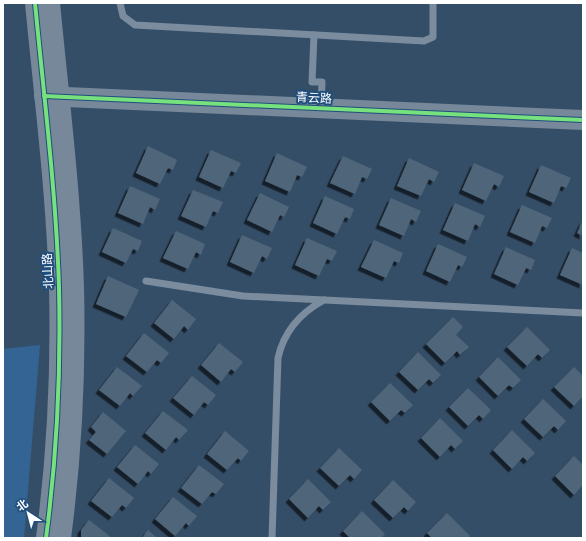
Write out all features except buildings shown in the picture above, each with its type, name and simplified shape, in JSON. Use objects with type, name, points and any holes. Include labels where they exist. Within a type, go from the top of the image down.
[{"type":"street","name":"北山路","points":[[35,3],[68,194],[73,271],[74,349],[68,465],[61,538]]},
{"type":"street","name":"北山路","points":[[46,538],[57,410],[59,341],[59,287],[54,202],[51,96],[50,3]]},
{"type":"street","name":"青云路","points":[[51,96],[583,120]]},
{"type":"lane","points":[[120,3],[122,16],[135,25],[424,41],[433,36],[433,3]]},
{"type":"lane","points":[[314,35],[312,82],[322,82],[321,108]]},
{"type":"lane","points":[[146,281],[243,296],[583,312]]},
{"type":"lane","points":[[272,538],[278,358],[280,347],[288,331],[300,317],[324,300]]},
{"type":"shaded area","points":[[40,345],[24,538],[3,538],[3,349]]},
{"type":"cycle path","points":[[35,3],[52,180],[59,287],[57,413],[53,476],[46,538]]},
{"type":"cycle path","points":[[44,96],[583,120]]}]
